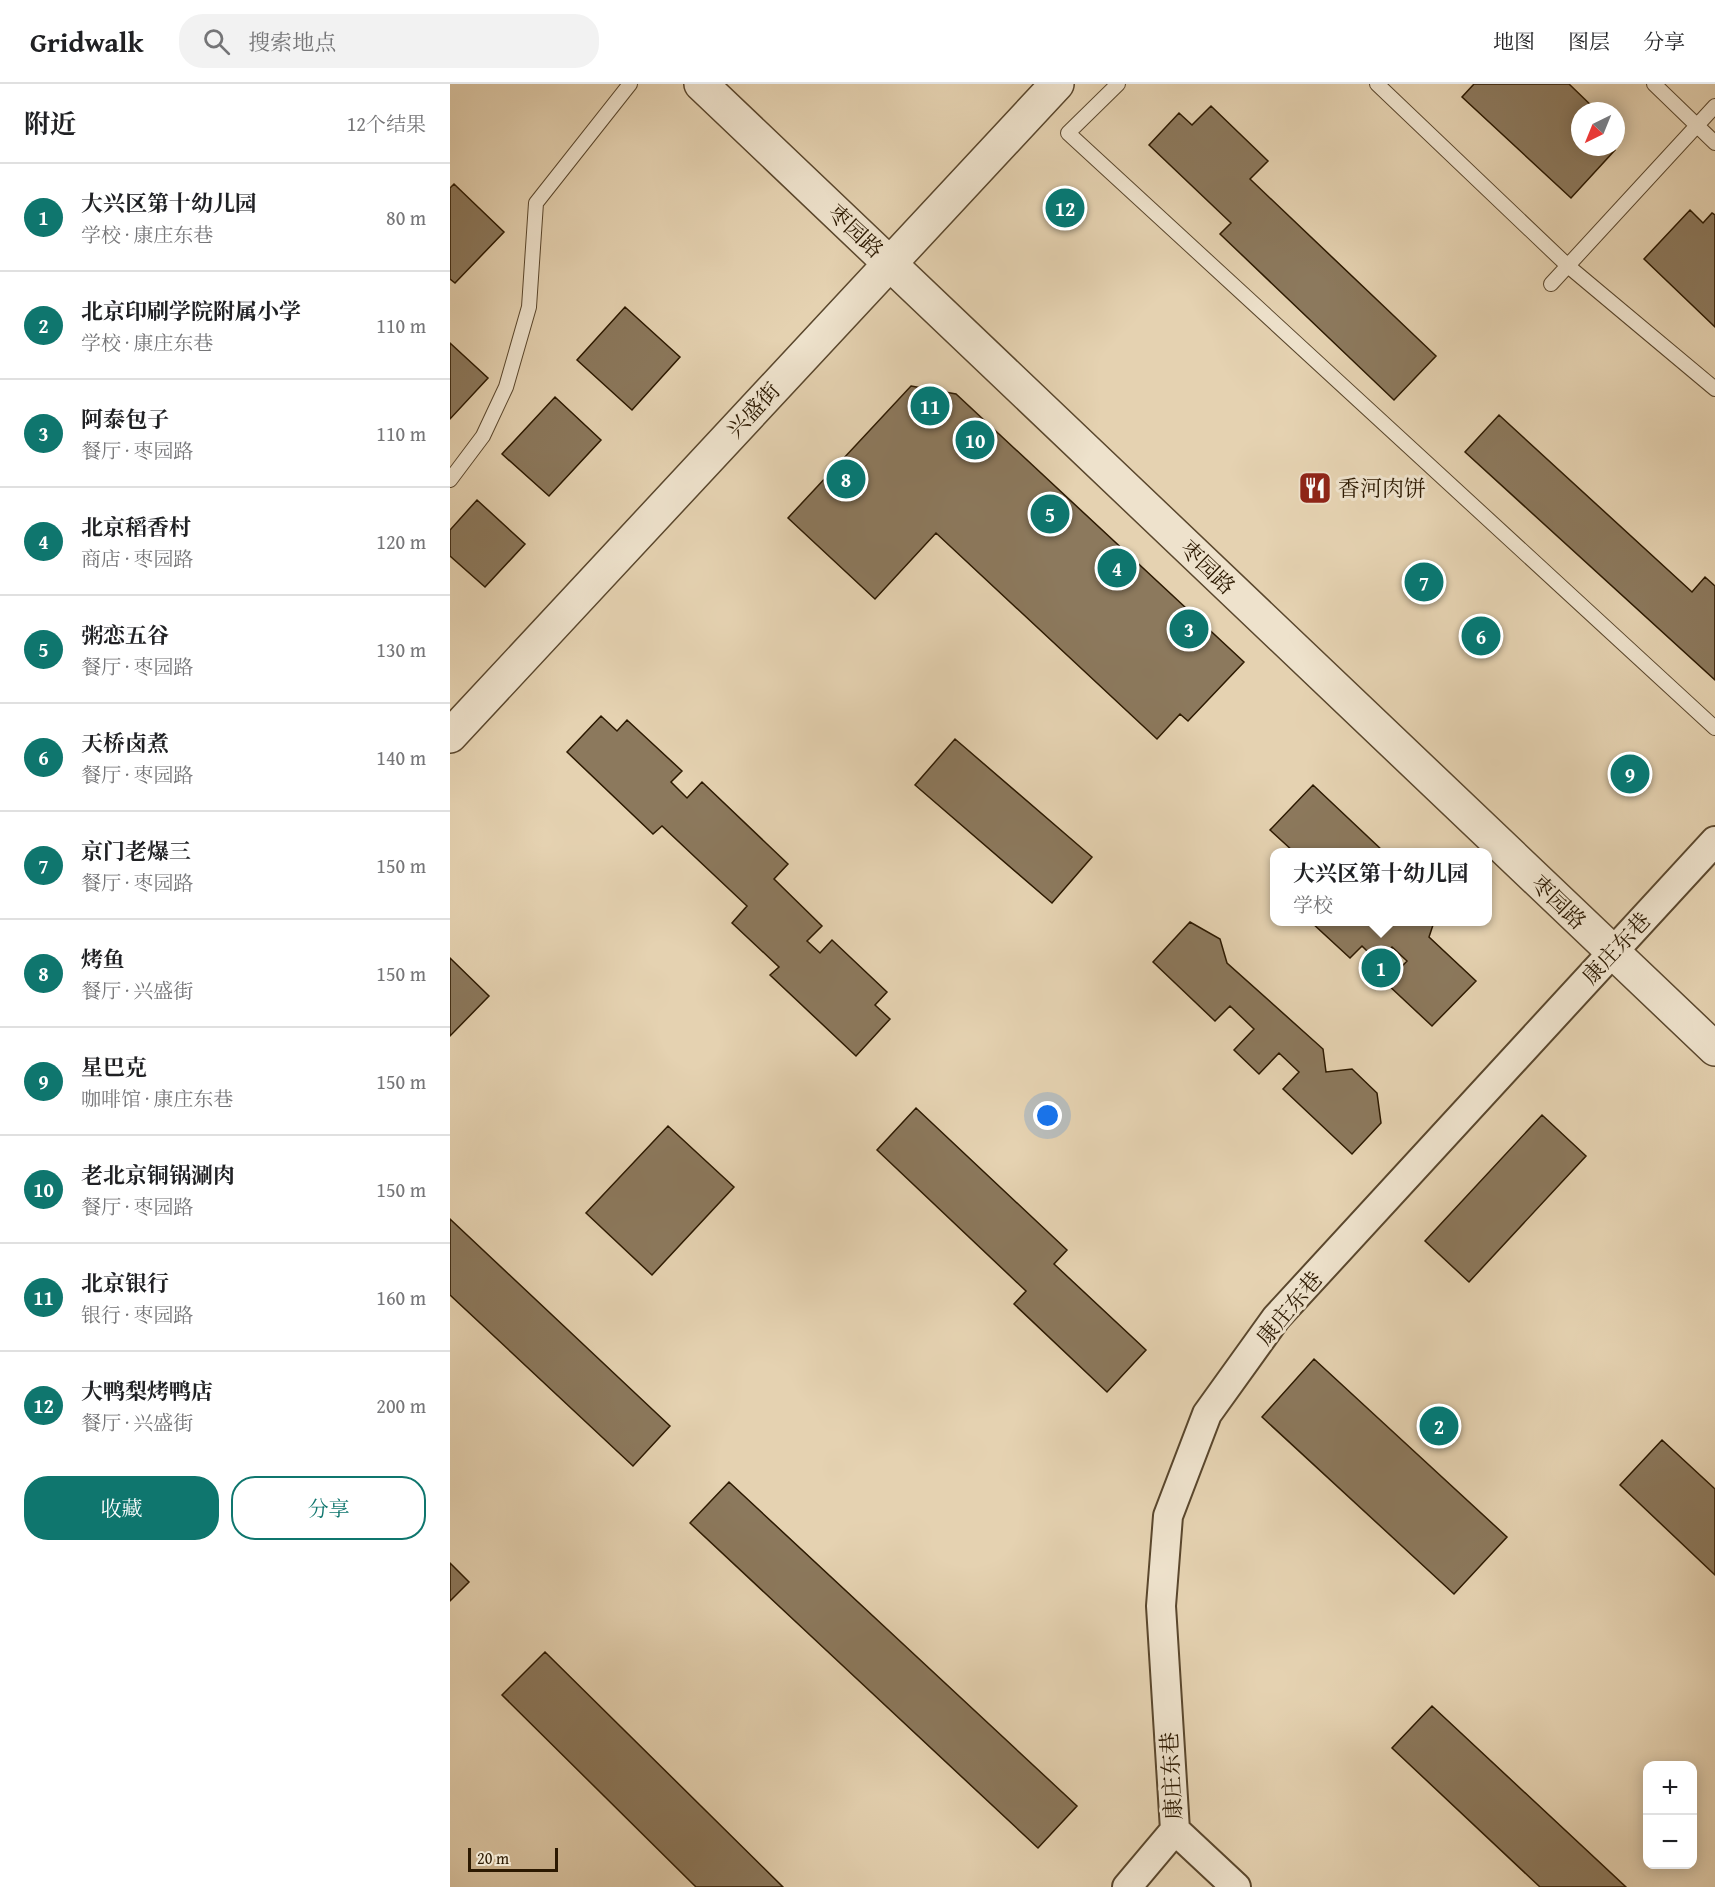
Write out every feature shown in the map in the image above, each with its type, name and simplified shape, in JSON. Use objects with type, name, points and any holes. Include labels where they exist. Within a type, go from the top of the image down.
[{"type":"street","name":"枣园路","points":[[701,84],[1715,1049]]},
{"type":"street","name":"兴盛街","points":[[450,736],[1057,84]]},
{"type":"street","name":"康庄东巷","points":[[1127,1887],[1175,1830],[1161,1606],[1168,1516],[1207,1414],[1276,1318],[1715,841]]},
{"type":"street","points":[[1175,1830],[1236,1887]]},
{"type":"lane","points":[[450,480],[483,436],[506,387],[529,307],[536,203],[630,84]]},
{"type":"lane","points":[[1118,84],[1068,133],[1715,728]]},
{"type":"lane","points":[[1377,84],[1568,266],[1715,389]]},
{"type":"lane","points":[[1654,84],[1715,143]]},
{"type":"lane","points":[[1551,284],[1715,106]]},
{"type":"building","points":[[1474,84],[1569,84],[1588,102],[1571,102],[1571,156],[1610,156],[1571,198],[1462,97]]},
{"type":"building","points":[[1211,106],[1268,161],[1250,179],[1436,356],[1394,400],[1220,234],[1231,223],[1149,145],[1179,113],[1192,125]]},
{"type":"building","points":[[454,184],[504,232],[455,283],[450,279],[450,188]]},
{"type":"building","points":[[1690,210],[1703,223],[1712,213],[1715,215],[1715,327],[1644,259]]},
{"type":"building","points":[[625,307],[680,357],[632,410],[577,360]]},
{"type":"building","points":[[450,343],[488,378],[450,419]]},
{"type":"building","points":[[911,386],[956,394],[1244,662],[1188,721],[1180,714],[1157,739],[936,533],[875,599],[788,518]]},
{"type":"building","points":[[555,397],[601,440],[549,496],[502,454]]},
{"type":"building","points":[[1499,415],[1692,592],[1705,577],[1715,586],[1715,680],[1465,452]]},
{"type":"building","points":[[477,500],[525,544],[485,587],[450,556],[450,530]]},
{"type":"building","points":[[601,716],[617,731],[627,720],[682,771],[671,782],[687,798],[702,782],[788,864],[774,879],[822,926],[807,941],[820,953],[832,940],[887,992],[875,1005],[890,1019],[856,1056],[770,975],[779,967],[732,923],[747,906],[662,826],[653,834],[567,752]]},
{"type":"building","points":[[955,739],[1092,857],[1052,903],[915,785]]},
{"type":"building","points":[[1313,785],[1380,848],[1290,848],[1270,830]]},
{"type":"building","points":[[1190,922],[1220,939],[1227,963],[1323,1049],[1326,1072],[1352,1069],[1377,1093],[1381,1123],[1352,1154],[1283,1089],[1299,1072],[1279,1053],[1259,1074],[1234,1050],[1254,1029],[1230,1006],[1215,1021],[1153,962]]},
{"type":"building","points":[[1315,926],[1433,926],[1429,937],[1476,981],[1432,1026],[1386,983],[1407,961],[1392,947],[1378,962],[1362,946],[1350,958]]},
{"type":"building","points":[[450,958],[489,996],[450,1036]]},
{"type":"building","points":[[916,1108],[1067,1250],[1054,1264],[1146,1350],[1107,1392],[1014,1304],[1026,1291],[877,1150]]},
{"type":"building","points":[[1542,1115],[1586,1156],[1469,1282],[1425,1241]]},
{"type":"building","points":[[668,1126],[734,1187],[652,1275],[586,1213]]},
{"type":"building","points":[[450,1219],[670,1426],[633,1466],[450,1295]]},
{"type":"building","points":[[1314,1359],[1507,1537],[1454,1594],[1262,1417]]},
{"type":"building","points":[[1662,1440],[1715,1489],[1715,1575],[1620,1485]]},
{"type":"building","points":[[729,1482],[1077,1806],[1038,1848],[690,1523]]},
{"type":"building","points":[[450,1563],[469,1582],[450,1601]]},
{"type":"building","points":[[545,1652],[783,1887],[696,1887],[502,1695]]},
{"type":"building","points":[[1432,1706],[1626,1887],[1540,1887],[1392,1748]]},
{"type":"place","name":"大鸭梨烤鸭店","points":[[1065,208]]},
{"type":"place","name":"北京银行","points":[[930,406]]},
{"type":"place","name":"老北京铜锅涮肉","points":[[975,440]]},
{"type":"place","name":"烤鱼","points":[[846,479]]},
{"type":"place","name":"香河肉饼","points":[[1315,488]]},
{"type":"place","name":"粥恋五谷","points":[[1050,514]]},
{"type":"place","name":"北京稻香村","points":[[1117,568]]},
{"type":"place","name":"京门老爆三","points":[[1424,582]]},
{"type":"place","name":"阿泰包子","points":[[1189,629]]},
{"type":"place","name":"天桥卤煮","points":[[1481,636]]},
{"type":"place","name":"星巴克","points":[[1630,774]]},
{"type":"place","name":"大兴区第十幼儿园","points":[[1381,968]]},
{"type":"place","name":"北京印刷学院附属小学","points":[[1439,1426]]}]
